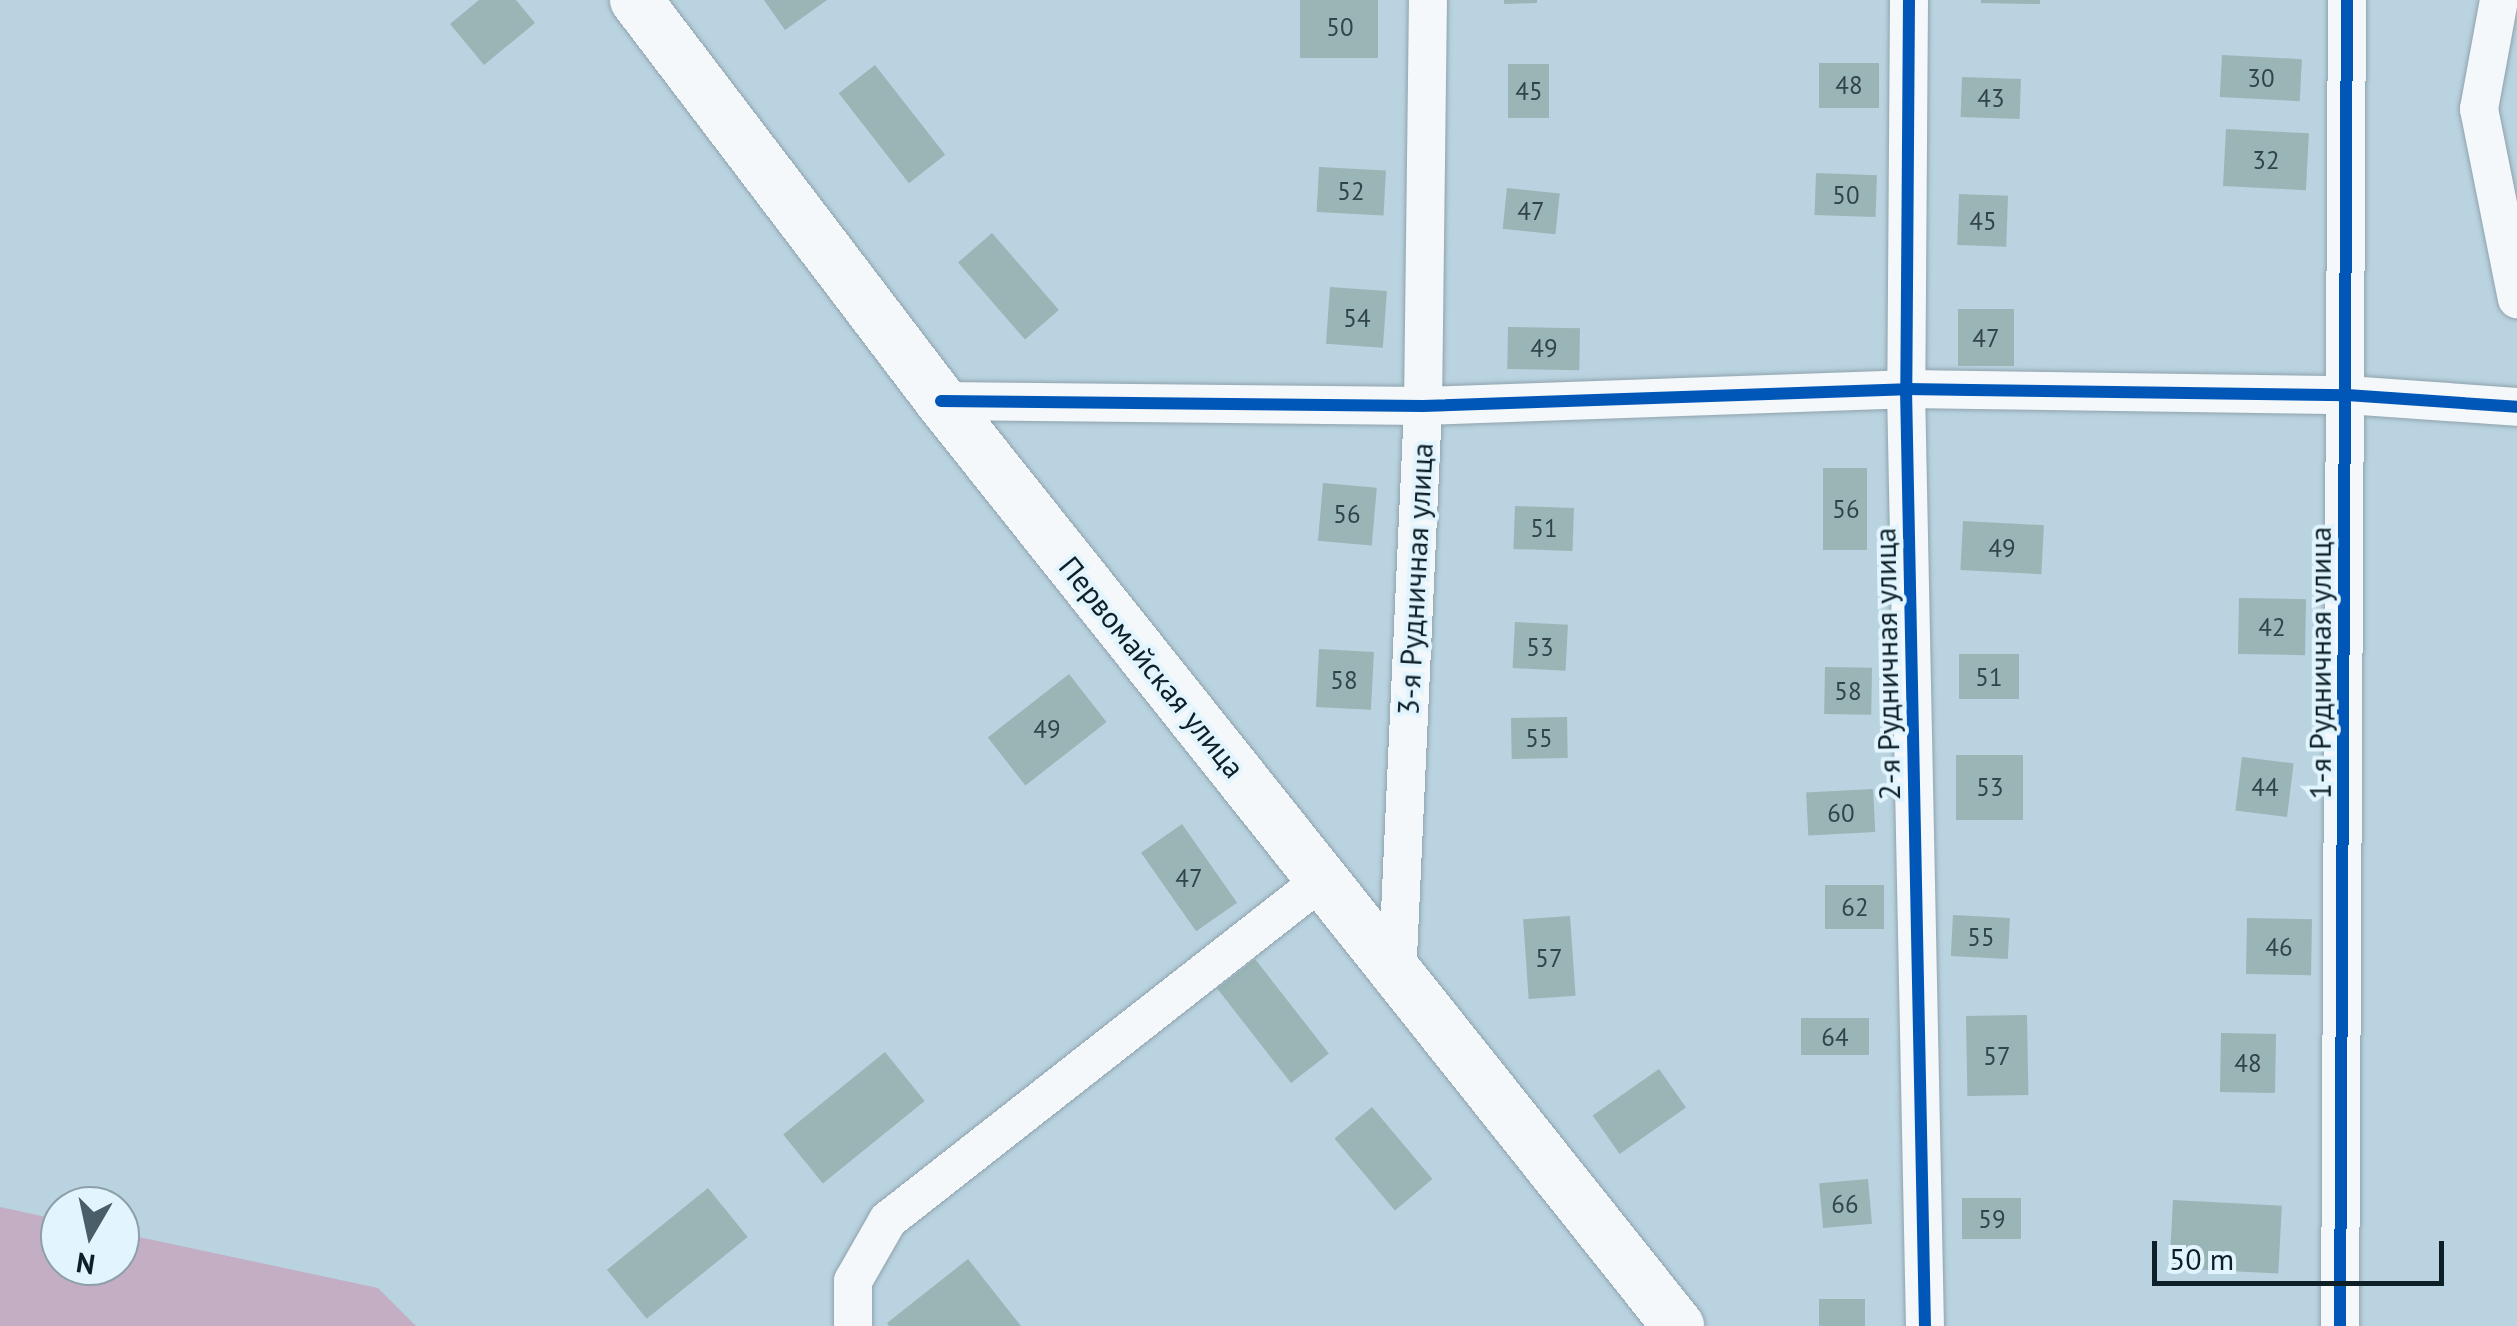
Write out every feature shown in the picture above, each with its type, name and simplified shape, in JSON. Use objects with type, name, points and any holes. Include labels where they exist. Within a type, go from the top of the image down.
[{"type":"main road","name":"Первомайская улица","points":[[636,0],[940,401],[1678,1326]]},
{"type":"street","name":"3-я Рудничная улица","points":[[1397,978],[1423,406],[1428,0]]},
{"type":"street","name":"2-я Рудничная улица","points":[[1909,0],[1906,389],[1925,1326]]},
{"type":"street","name":"1-я Рудничная улица","points":[[2340,1326],[2347,0]]},
{"type":"street","points":[[2499,0],[2479,109],[2517,300]]},
{"type":"street","points":[[940,401],[1423,406],[1906,389],[2347,395],[2517,407]]},
{"type":"street","points":[[852,1326],[853,1281],[888,1220],[1322,880]]},
{"type":"shaded area","points":[[0,1207],[40,1216],[40,1286],[140,1286],[140,1237],[378,1288],[416,1326],[0,1326]]},
{"type":"building","points":[[479,0],[516,0],[535,23],[484,65],[450,24]]},
{"type":"building","points":[[764,0],[827,0],[785,30]]},
{"type":"building","points":[[1300,0],[1378,0],[1378,58],[1300,58]]},
{"type":"building","points":[[1504,0],[1537,0],[1537,3],[1504,4]]},
{"type":"building","points":[[2040,0],[2040,4],[1981,3]]},
{"type":"building","points":[[2222,55],[2302,59],[2300,101],[2220,97]]},
{"type":"building","points":[[1819,63],[1879,63],[1879,108],[1819,108]]},
{"type":"building","points":[[1508,64],[1549,64],[1549,118],[1508,118]]},
{"type":"building","points":[[875,65],[945,155],[909,183],[839,93]]},
{"type":"building","points":[[1962,77],[2021,79],[2020,119],[1961,117]]},
{"type":"building","points":[[2226,129],[2309,133],[2306,190],[2223,186]]},
{"type":"building","points":[[1319,167],[1386,171],[1384,215],[1317,212]]},
{"type":"building","points":[[1816,173],[1877,175],[1875,217],[1815,215]]},
{"type":"building","points":[[1507,188],[1560,194],[1555,234],[1503,229]]},
{"type":"building","points":[[1959,194],[2008,196],[2006,247],[1957,245]]},
{"type":"building","points":[[992,233],[1059,310],[1025,340],[958,263]]},
{"type":"building","points":[[1330,287],[1387,291],[1383,348],[1326,344]]},
{"type":"building","points":[[1958,309],[2014,309],[2014,366],[1958,366]]},
{"type":"building","points":[[1508,327],[1580,328],[1579,370],[1507,369]]},
{"type":"building","points":[[1823,468],[1867,468],[1867,550],[1823,550]]},
{"type":"building","points":[[1323,483],[1377,488],[1372,545],[1318,541]]},
{"type":"building","points":[[1515,506],[1574,508],[1572,551],[1513,549]]},
{"type":"building","points":[[1963,521],[2044,525],[2041,574],[1960,570]]},
{"type":"building","points":[[2239,598],[2306,599],[2305,655],[2238,654]]},
{"type":"building","points":[[1515,622],[1568,625],[1566,671],[1513,668]]},
{"type":"building","points":[[1319,649],[1374,652],[1371,710],[1316,707]]},
{"type":"building","points":[[1959,654],[2019,654],[2019,699],[1959,699]]},
{"type":"building","points":[[1825,667],[1872,668],[1871,715],[1824,714]]},
{"type":"building","points":[[1069,674],[1107,722],[1025,785],[988,737]]},
{"type":"building","points":[[1567,717],[1568,758],[1512,759],[1511,718]]},
{"type":"building","points":[[1956,755],[2023,755],[2023,820],[1956,820]]},
{"type":"building","points":[[2242,757],[2294,763],[2287,817],[2235,811]]},
{"type":"building","points":[[1873,789],[1875,832],[1808,835],[1806,793]]},
{"type":"building","points":[[1182,824],[1237,903],[1196,931],[1141,853]]},
{"type":"building","points":[[1825,885],[1884,885],[1884,929],[1825,929]]},
{"type":"building","points":[[1953,915],[2010,918],[2008,959],[1951,956]]},
{"type":"building","points":[[1570,916],[1576,996],[1529,999],[1523,919]]},
{"type":"building","points":[[2247,918],[2312,919],[2311,975],[2246,974]]},
{"type":"building","points":[[1255,959],[1329,1054],[1291,1083],[1217,989]]},
{"type":"building","points":[[2027,1015],[2028,1095],[1967,1096],[1966,1016]]},
{"type":"building","points":[[1801,1018],[1869,1018],[1869,1055],[1801,1055]]},
{"type":"building","points":[[2221,1033],[2276,1034],[2275,1093],[2220,1092]]},
{"type":"building","points":[[885,1052],[925,1101],[823,1183],[783,1134]]},
{"type":"building","points":[[1659,1069],[1686,1108],[1620,1154],[1593,1115]]},
{"type":"building","points":[[1372,1107],[1432,1179],[1395,1211],[1334,1138]]},
{"type":"building","points":[[1868,1179],[1872,1224],[1823,1228],[1819,1183]]},
{"type":"building","points":[[708,1188],[748,1237],[647,1319],[607,1270]]},
{"type":"building","points":[[1962,1198],[2021,1198],[2021,1239],[1962,1239]]},
{"type":"building","points":[[2173,1200],[2282,1206],[2278,1274],[2169,1268]]},
{"type":"building","points":[[968,1259],[1021,1326],[889,1326],[887,1323]]},
{"type":"building","points":[[1819,1299],[1865,1299],[1865,1326],[1819,1326]]},
{"type":"cycle path","points":[[1909,0],[1906,389],[1925,1326]]},
{"type":"cycle path","points":[[2340,1326],[2347,0]]},
{"type":"cycle path","points":[[941,401],[1423,406],[1906,389],[2347,395],[2517,407]]}]
